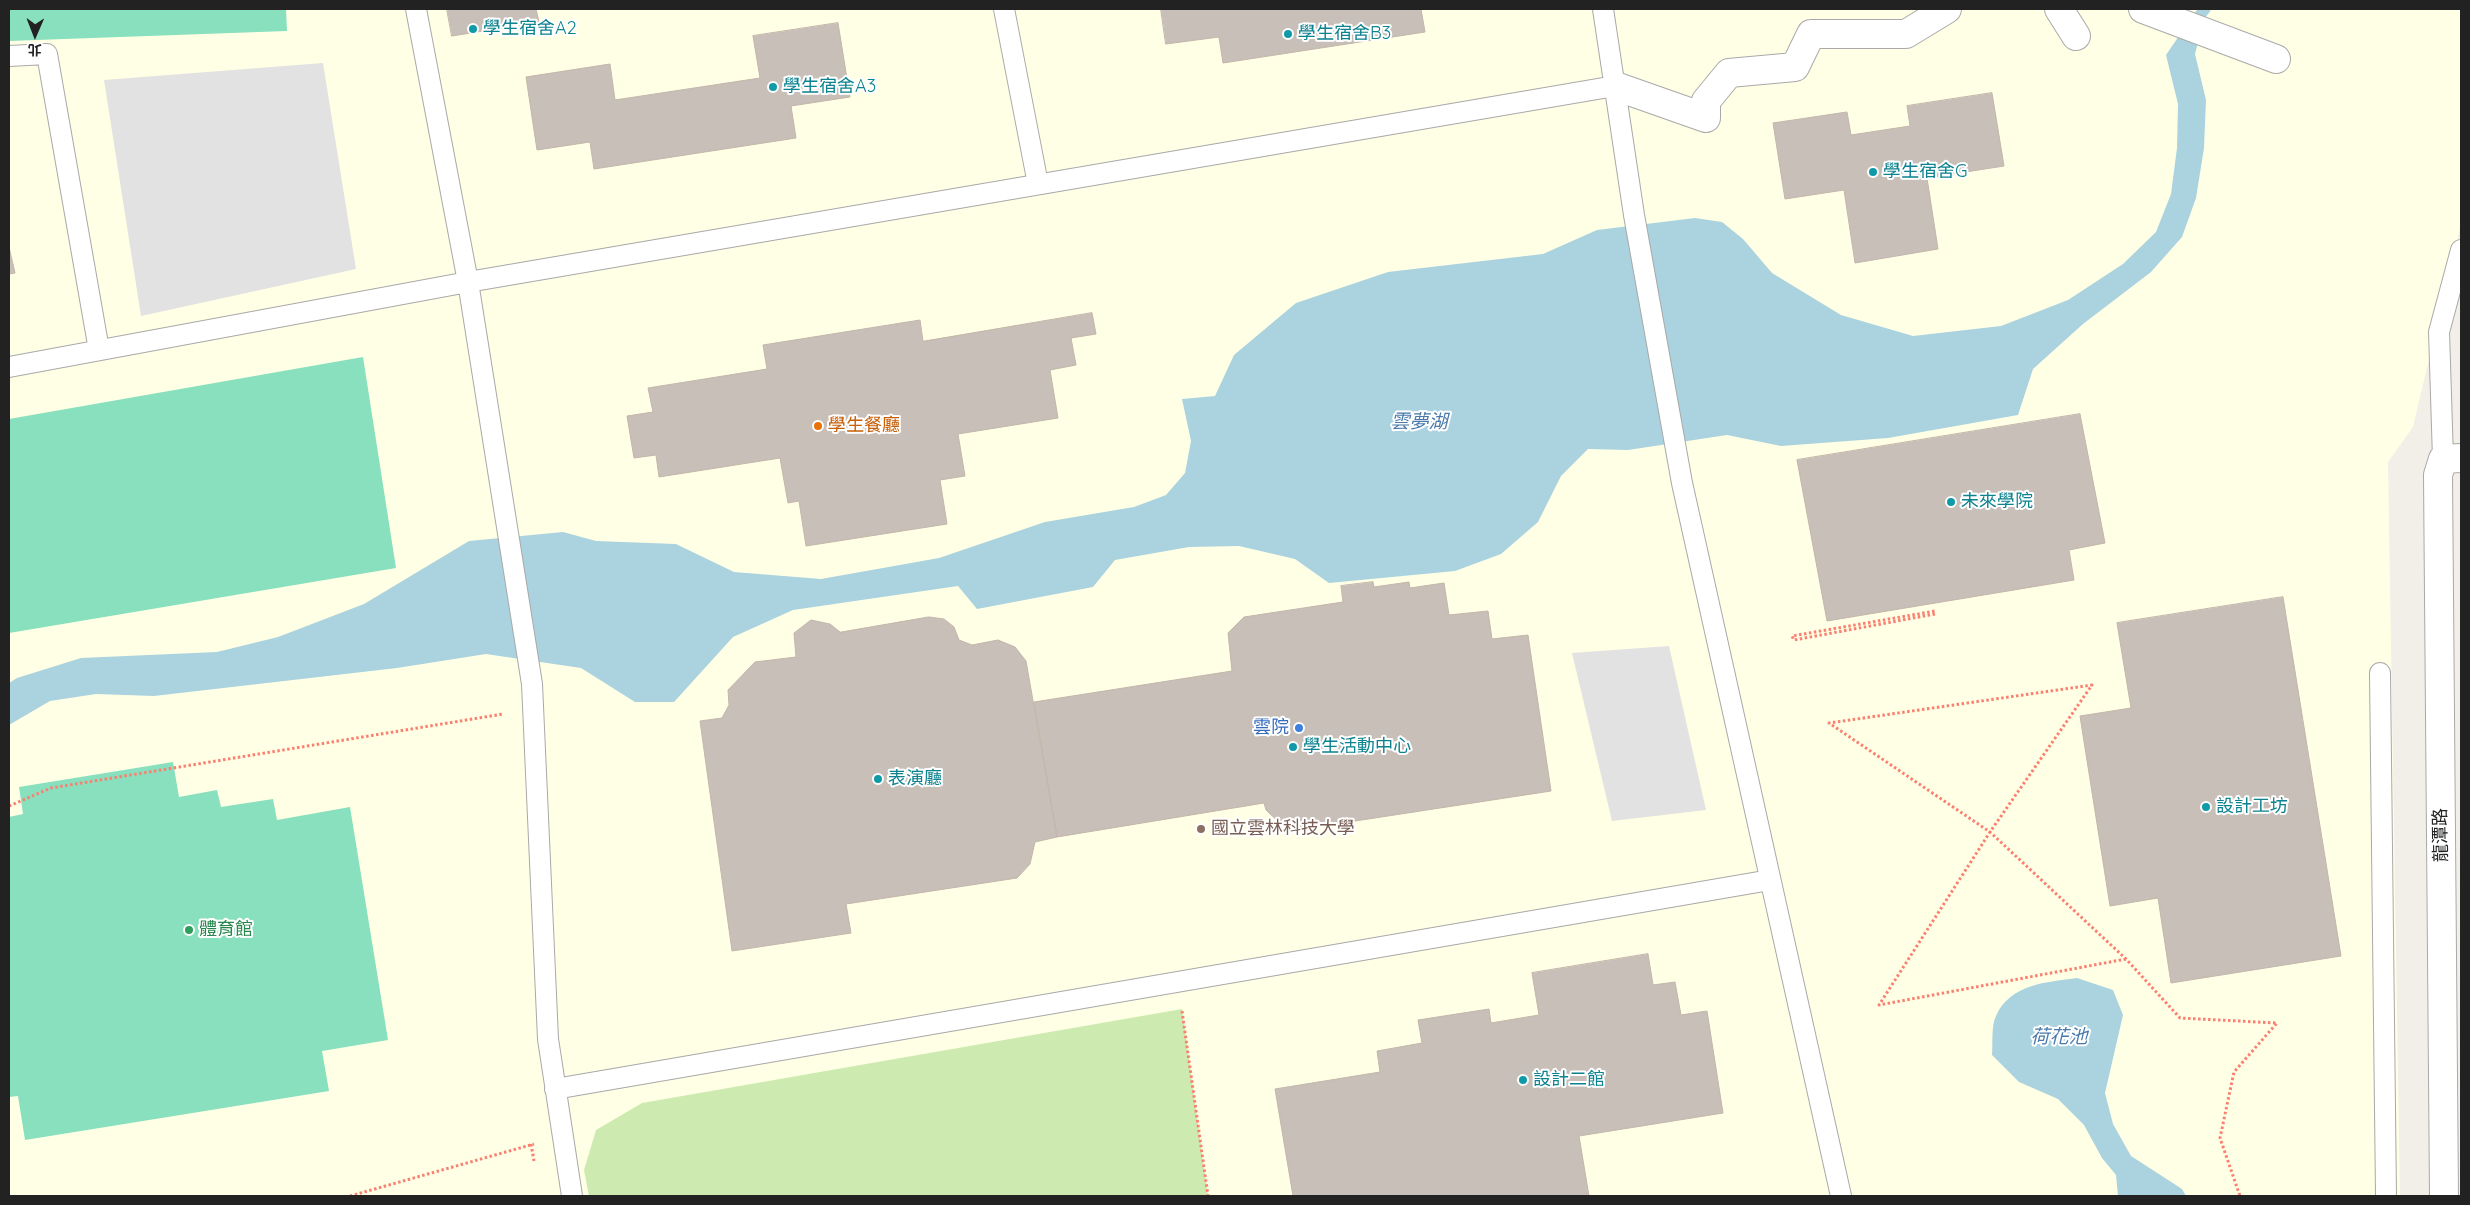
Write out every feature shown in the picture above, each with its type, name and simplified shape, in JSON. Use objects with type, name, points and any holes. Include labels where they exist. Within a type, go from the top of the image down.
[{"type":"street","points":[[1615,86],[1706,118],[1706,101],[1729,73],[1795,66],[1811,34],[1906,34],[1947,9]]},
{"type":"street","points":[[2059,9],[2076,36]]},
{"type":"street","points":[[2143,9],[2276,59]]},
{"type":"street","name":"龍潭路","points":[[2444,1196],[2448,464]]},
{"type":"lane","points":[[416,9],[468,282],[532,684],[548,1039],[572,1196]]},
{"type":"lane","points":[[1004,9],[1038,184]]},
{"type":"lane","points":[[1603,9],[1634,215],[1682,483],[1841,1196]]},
{"type":"lane","points":[[9,56],[47,54],[99,350]]},
{"type":"lane","points":[[9,367],[468,282],[1615,86]]},
{"type":"lane","points":[[2448,464],[2439,332],[2461,250]]},
{"type":"lane","points":[[2380,672],[2386,1196]]},
{"type":"lane","points":[[555,1089],[1770,880]]},
{"type":"path","points":[[1935,613],[1794,640],[1792,636],[1935,613]]},
{"type":"path","points":[[2126,960],[1879,1005],[1990,832],[2092,685],[1828,722],[1990,832],[2126,960],[2180,1018],[2277,1023],[2234,1072],[2220,1138],[2240,1196]]},
{"type":"path","points":[[9,806],[51,788],[534,709]]},
{"type":"path","points":[[1182,1009],[1208,1196]]},
{"type":"path","points":[[350,1196],[531,1144],[563,1139]]},
{"type":"shaded area","name":"國立雲林科技大學","points":[[9,9],[2461,9],[2461,224],[2413,427],[2388,462],[2400,1196],[9,1196]]},
{"type":"shaded area","points":[[323,63],[356,269],[141,316],[104,80]]},
{"type":"shaded area","points":[[1669,646],[1706,810],[1612,821],[1572,653]]},
{"type":"green space","points":[[9,9],[286,9],[287,31],[9,41]]},
{"type":"green space","points":[[363,357],[396,568],[9,633],[9,419]]},
{"type":"green space","name":"體育館","points":[[173,762],[179,797],[217,790],[221,807],[273,799],[277,820],[350,807],[388,1040],[322,1051],[329,1091],[25,1140],[18,1096],[9,1097],[9,817],[23,814],[19,787]]},
{"type":"green space","points":[[1182,1009],[1208,1196],[589,1196],[584,1170],[596,1130],[642,1103]]},
{"type":"water","name":"雲夢湖","points":[[2185,27],[2201,31],[2195,54],[2206,100],[2204,148],[2196,198],[2182,237],[2151,272],[2083,324],[2033,369],[2018,415],[1888,438],[1781,446],[1727,435],[1628,450],[1588,449],[1561,476],[1538,522],[1501,554],[1455,571],[1329,583],[1295,559],[1239,546],[1189,547],[1115,560],[1093,587],[977,609],[958,586],[793,610],[733,637],[674,702],[635,702],[581,668],[486,654],[397,668],[154,696],[96,694],[50,701],[9,725],[9,683],[17,678],[81,658],[217,652],[278,637],[364,604],[469,541],[563,532],[596,541],[676,544],[734,572],[821,579],[939,558],[1045,522],[1134,507],[1166,495],[1185,473],[1191,441],[1182,399],[1215,396],[1234,355],[1296,303],[1388,272],[1543,254],[1597,230],[1695,218],[1722,222],[1743,239],[1772,273],[1841,315],[1913,336],[2001,326],[2068,300],[2123,264],[2156,232],[2171,194],[2177,148],[2178,104],[2166,55]]},
{"type":"water","name":"荷花池","points":[[2077,978],[2113,990],[2123,1015],[2105,1093],[2113,1124],[2131,1156],[2182,1189],[2186,1196],[2118,1196],[2116,1175],[2102,1158],[2084,1125],[2058,1099],[2019,1082],[1992,1055],[1994,1020],[2002,1005],[2010,997],[2030,986]]},
{"type":"building","name":"學生宿舍A2","points":[[447,9],[536,9],[539,22],[452,36]]},
{"type":"building","name":"學生宿舍B3","points":[[1161,9],[1421,9],[1425,32],[1223,63],[1219,37],[1166,44]]},
{"type":"building","name":"學生宿舍A3","points":[[838,23],[850,97],[791,106],[796,138],[594,169],[590,142],[537,150],[526,77],[610,64],[615,100],[760,78],[753,36]]},
{"type":"building","name":"學生宿舍G","points":[[1992,93],[2004,166],[1927,178],[1938,249],[1855,263],[1844,190],[1785,199],[1773,123],[1847,112],[1851,135],[1910,126],[1907,106]]},
{"type":"building","points":[[9,247],[15,273],[9,274]]},
{"type":"building","name":"學生餐廳","points":[[1092,313],[1096,334],[1071,338],[1076,365],[1050,370],[1058,418],[958,434],[965,476],[940,480],[947,524],[806,546],[799,501],[788,503],[780,458],[659,477],[656,455],[634,458],[627,416],[653,412],[648,388],[767,369],[763,345],[920,320],[923,341]]},
{"type":"building","name":"未來學院","points":[[2080,414],[2105,543],[2069,550],[2074,580],[1827,621],[1797,460]]},
{"type":"building","name":"學生活動中心","points":[[1373,582],[1374,587],[1409,582],[1410,588],[1444,583],[1449,615],[1488,611],[1492,639],[1528,635],[1551,791],[1303,829],[1283,826],[1266,810],[1264,803],[1057,837],[1034,702],[1232,671],[1228,633],[1244,617],[1343,602],[1341,586]]},
{"type":"building","name":"設計工坊","points":[[2283,597],[2341,956],[2171,983],[2158,898],[2110,906],[2080,716],[2131,708],[2117,623]]},
{"type":"building","name":"表演廳","points":[[929,617],[944,619],[954,627],[959,640],[972,645],[998,640],[1015,647],[1026,661],[1057,837],[1035,842],[1030,864],[1017,878],[846,904],[851,933],[732,951],[700,721],[722,718],[729,705],[728,690],[755,662],[796,657],[794,633],[811,620],[830,624],[840,632]]},
{"type":"building","name":"設計二館","points":[[1648,954],[1653,985],[1675,982],[1681,1015],[1707,1011],[1723,1113],[1579,1136],[1589,1196],[1293,1196],[1275,1089],[1380,1072],[1377,1051],[1422,1043],[1418,1020],[1489,1009],[1491,1023],[1539,1015],[1532,973]]},
{"type":"waterway","points":[[2195,21],[2205,9]]},
{"type":"place","name":"學生宿舍A2","points":[[473,29]]},
{"type":"place","name":"學生宿舍B3","points":[[1288,34]]},
{"type":"place","name":"學生宿舍A3","points":[[773,87]]},
{"type":"place","name":"學生宿舍G","points":[[1873,172]]},
{"type":"place","name":"學生餐廳","points":[[818,426]]},
{"type":"place","name":"未來學院","points":[[1951,502]]},
{"type":"place","name":"雲院","points":[[1299,728]]},
{"type":"place","name":"學生活動中心","points":[[1293,747]]},
{"type":"place","name":"表演廳","points":[[878,779]]},
{"type":"place","name":"設計工坊","points":[[2206,807]]},
{"type":"place","name":"國立雲林科技大學","points":[[1201,829]]},
{"type":"place","name":"體育館","points":[[189,930]]},
{"type":"place","name":"設計二館","points":[[1523,1080]]}]
